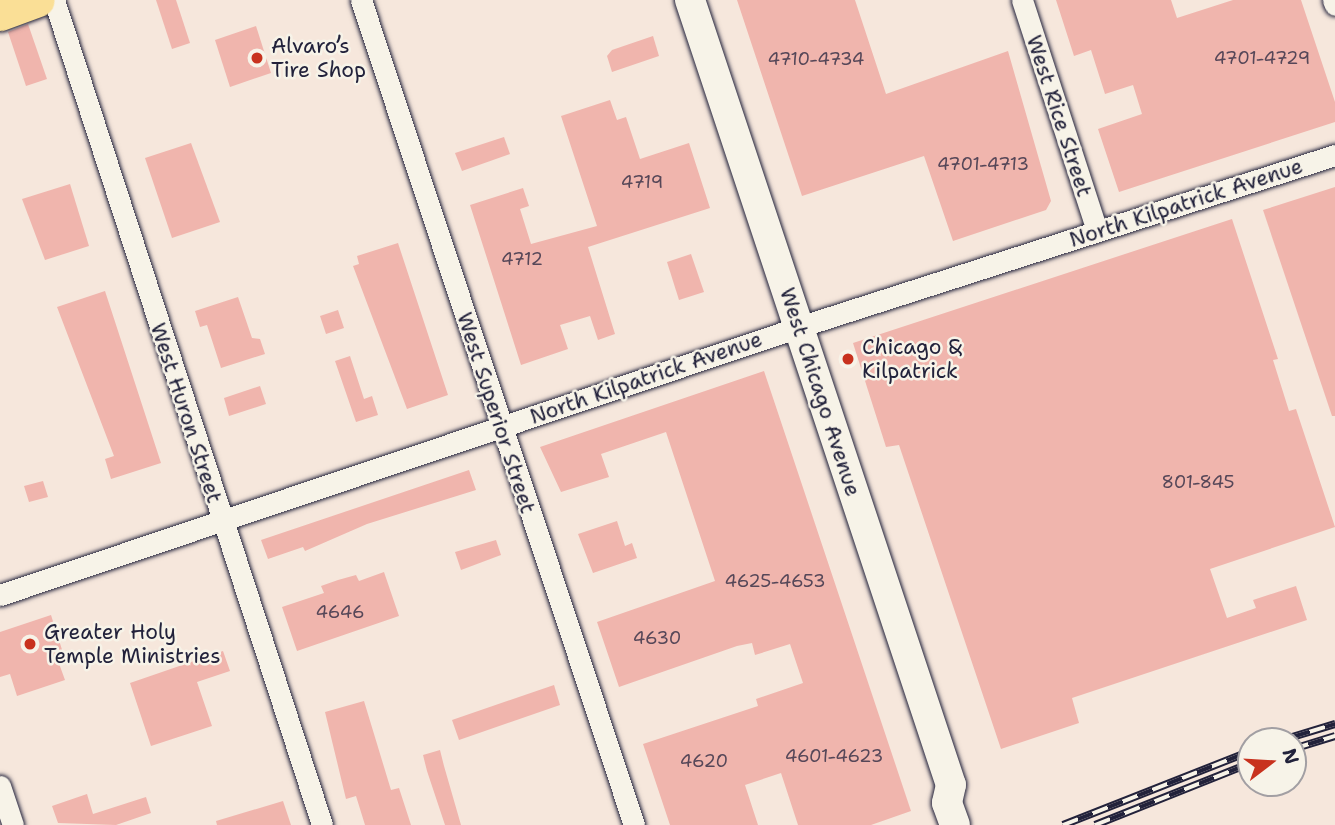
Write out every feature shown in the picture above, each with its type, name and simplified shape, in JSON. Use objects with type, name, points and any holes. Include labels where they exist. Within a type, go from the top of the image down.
[{"type":"main road","points":[[0,14],[38,0]]},
{"type":"main road","name":"West Chicago Avenue","points":[[690,0],[951,785],[947,803],[955,825]]},
{"type":"main road","name":"West Chicago Avenue","points":[[951,785],[964,793],[974,825]]},
{"type":"street","name":"West Huron Street","points":[[54,0],[221,521],[322,825]]},
{"type":"street","name":"West Superior Street","points":[[361,0],[500,427],[634,825]]},
{"type":"street","name":"West Rice Street","points":[[1022,0],[1097,231]]},
{"type":"street","name":"North Kilpatrick Avenue","points":[[0,595],[799,327],[1335,155]]},
{"type":"street","points":[[0,786],[13,825]]},
{"type":"building","points":[[156,0],[176,0],[190,43],[172,49]]},
{"type":"building","points":[[737,0],[855,0],[886,94],[1008,51],[1051,201],[1046,210],[953,241],[924,156],[802,196]]},
{"type":"building","points":[[1056,0],[1171,0],[1177,18],[1233,0],[1301,0],[1335,102],[1335,122],[1119,192],[1098,129],[1142,114],[1133,85],[1105,94],[1091,50],[1074,56]]},
{"type":"building","points":[[28,24],[47,79],[26,86],[8,32]]},
{"type":"building","points":[[256,26],[271,73],[230,87],[215,40]]},
{"type":"building","points":[[653,36],[659,56],[612,72],[607,56],[612,50]]},
{"type":"building","points":[[610,100],[617,120],[626,117],[640,159],[689,143],[710,208],[588,247],[615,334],[598,340],[590,316],[560,325],[568,349],[521,365],[470,205],[523,188],[529,206],[520,209],[531,244],[597,226],[561,116]]},
{"type":"building","points":[[504,137],[510,154],[462,171],[455,153]]},
{"type":"building","points":[[191,143],[220,222],[172,238],[145,158]]},
{"type":"building","points":[[70,184],[89,246],[45,260],[22,199]]},
{"type":"building","points":[[1335,187],[1335,416],[1332,416],[1263,210]]},
{"type":"building","points":[[1232,219],[1278,359],[1273,360],[1289,411],[1296,409],[1335,527],[1210,569],[1227,618],[1256,608],[1253,600],[1296,586],[1307,620],[1072,698],[1079,723],[1001,749],[899,445],[886,447],[853,343]]},
{"type":"building","points":[[398,243],[448,395],[407,409],[353,266],[359,264],[357,256]]},
{"type":"building","points":[[691,254],[704,292],[679,300],[667,262]]},
{"type":"building","points":[[105,291],[161,463],[111,479],[105,459],[114,456],[57,307]]},
{"type":"building","points":[[238,297],[252,338],[260,339],[265,354],[221,368],[207,325],[200,327],[195,311]]},
{"type":"building","points":[[338,310],[344,328],[326,334],[320,316]]},
{"type":"building","points":[[350,356],[364,399],[372,396],[378,415],[356,422],[335,361]]},
{"type":"building","points":[[764,371],[911,811],[871,825],[798,825],[781,773],[745,785],[758,825],[670,825],[643,744],[758,706],[756,699],[803,683],[790,644],[755,655],[752,643],[737,646],[619,687],[597,622],[715,581],[666,432],[601,454],[609,477],[561,492],[540,447]]},
{"type":"building","points":[[260,386],[266,404],[229,416],[224,398]]},
{"type":"building","points":[[469,470],[476,490],[367,524],[305,551],[303,547],[268,559],[261,540]]},
{"type":"building","points":[[43,481],[48,497],[29,502],[24,486]]},
{"type":"building","points":[[617,521],[625,546],[632,543],[637,558],[593,573],[578,534]]},
{"type":"building","points":[[496,540],[501,555],[461,570],[455,552]]},
{"type":"building","points":[[384,572],[399,616],[297,651],[282,607],[324,593],[321,586],[338,580],[356,575],[359,581]]},
{"type":"building","name":"Greater Holy Temple Ministries","points":[[51,615],[64,656],[57,658],[65,680],[17,696],[10,674],[0,677],[0,632]]},
{"type":"building","points":[[223,651],[230,671],[197,682],[212,726],[151,746],[130,683]]},
{"type":"building","points":[[554,685],[560,705],[459,740],[452,720]]},
{"type":"building","points":[[364,701],[391,790],[399,788],[411,825],[365,825],[356,796],[346,799],[325,712]]},
{"type":"building","points":[[440,750],[461,825],[445,825],[427,771],[423,755]]},
{"type":"building","points":[[87,794],[93,814],[146,797],[151,813],[116,825],[58,823],[52,806]]},
{"type":"building","points":[[283,801],[291,825],[217,825],[216,821]]},
{"type":"railway","points":[[1307,732],[1335,724]]},
{"type":"railway","points":[[1307,745],[1335,736]]},
{"type":"railway","points":[[1063,825],[1237,757]]},
{"type":"railway","points":[[1095,825],[1237,769]]},
{"type":"place","name":"Alvaro’s Tire Shop","points":[[257,58]]},
{"type":"place","name":"Chicago & Kilpatrick","points":[[848,359]]},
{"type":"place","name":"Greater Holy Temple Ministries","points":[[30,644]]}]
